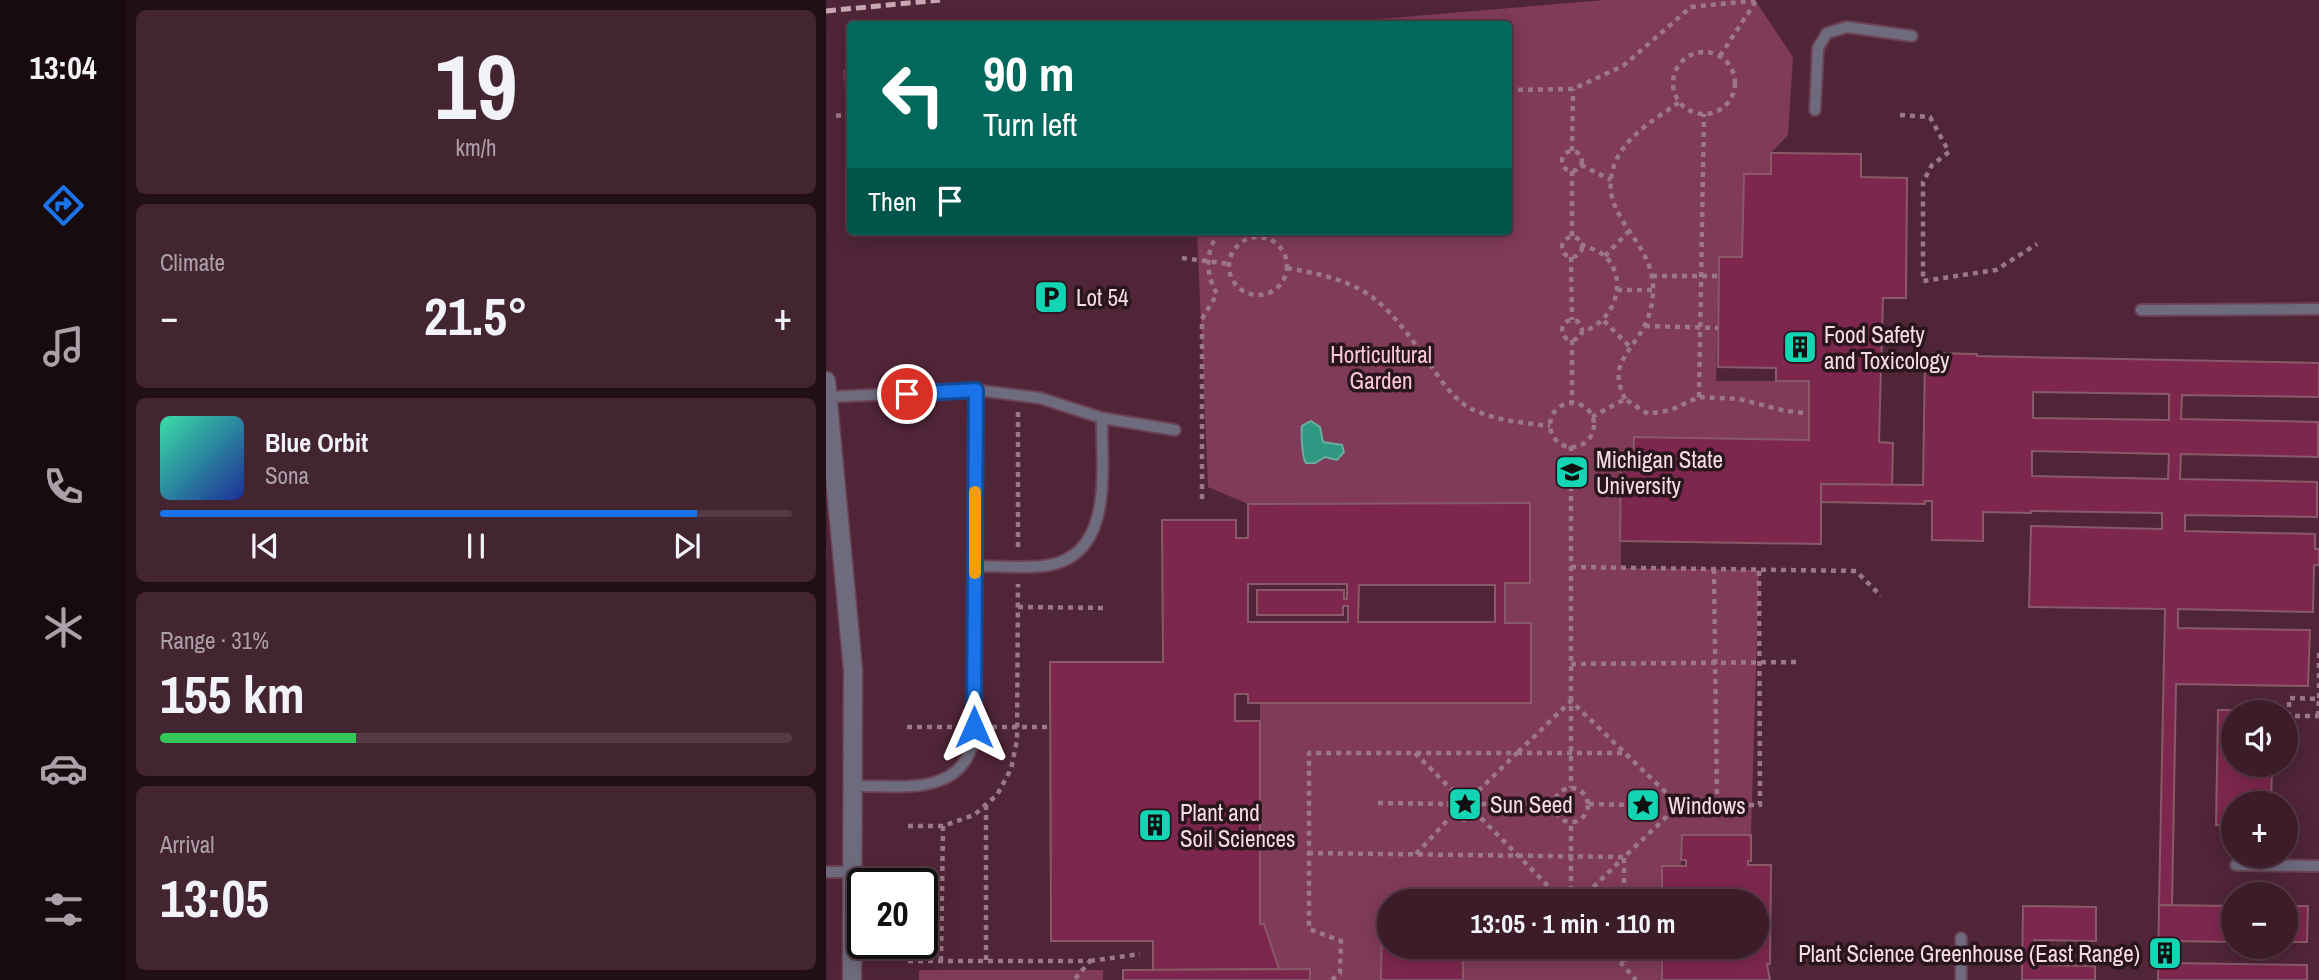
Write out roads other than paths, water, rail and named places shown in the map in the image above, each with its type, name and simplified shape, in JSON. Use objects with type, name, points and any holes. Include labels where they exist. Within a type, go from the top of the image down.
[{"type":"street","points":[[827,389],[833,542],[853,670],[852,868]]},
{"type":"street","points":[[852,959],[852,980]]},
{"type":"lane","points":[[1815,110],[1818,48],[1826,33],[1847,27],[1912,36]]},
{"type":"lane","points":[[2141,310],[2319,309]]},
{"type":"lane","points":[[827,389],[976,390],[1040,398],[1102,418],[1175,429]]},
{"type":"lane","points":[[853,786],[936,784],[958,771],[966,761],[974,738],[976,390]]},
{"type":"lane","points":[[975,566],[1040,566],[1066,559],[1078,552],[1095,530],[1100,502],[1102,418]]},
{"type":"lane","points":[[2298,866],[2319,866]]},
{"type":"lane","points":[[826,872],[847,872]]},
{"type":"lane","points":[[1961,938],[1961,980]]},
{"type":"railway","points":[[826,11],[940,0]]},
{"type":"place","name":"Lot 54","points":[[1051,297]]},
{"type":"place","name":"Food Safety and Toxicology","points":[[1800,347]]},
{"type":"place","name":"Michigan State University","points":[[1572,472]]},
{"type":"place","name":"Sun Seed","points":[[1465,804]]},
{"type":"place","name":"Windows","points":[[1643,805]]},
{"type":"place","name":"Plant and Soil Sciences","points":[[1155,825]]},
{"type":"place","name":"Plant Science Greenhouse (East Range)","points":[[2165,953]]},
{"type":"park label","name":"Horticultural Garden","points":[[1381,367]]}]
